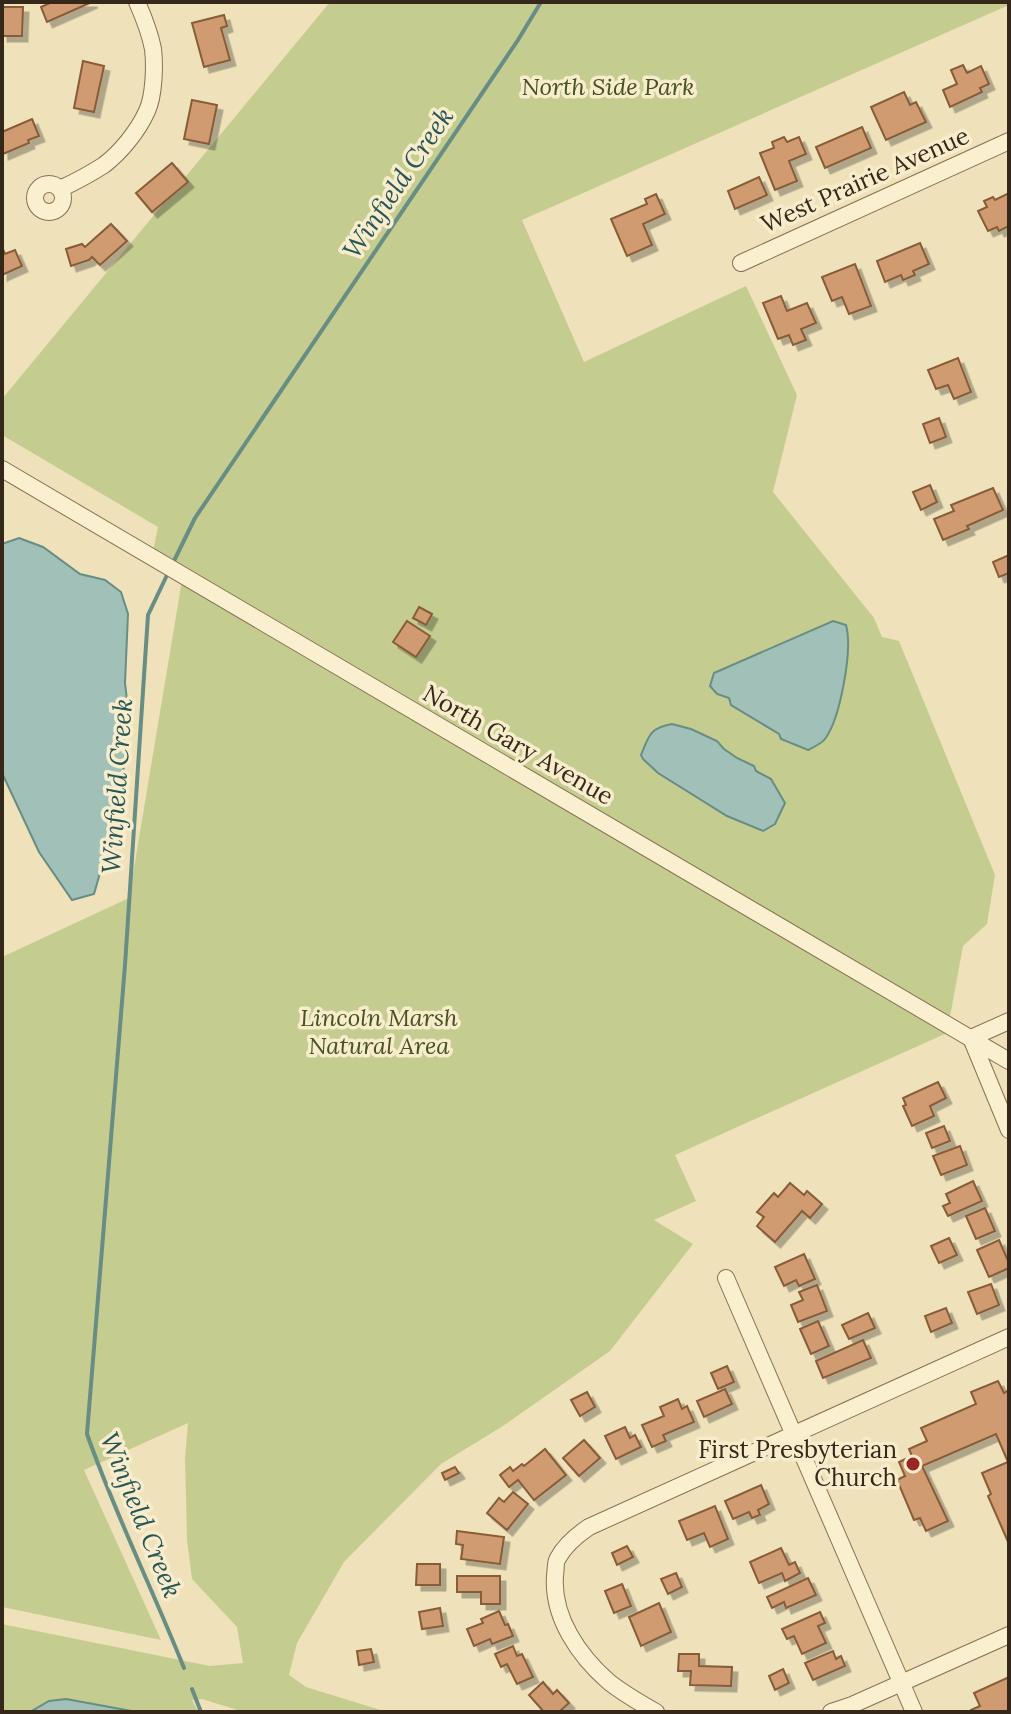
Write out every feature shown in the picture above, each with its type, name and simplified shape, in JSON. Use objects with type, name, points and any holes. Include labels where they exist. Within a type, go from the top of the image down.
[{"type":"street","points":[[60,189],[113,157],[148,110],[154,60],[150,34],[137,2]]},
{"type":"street","name":"West Prairie Avenue","points":[[741,263],[1009,141]]},
{"type":"street","name":"North Gary Avenue","points":[[2,469],[1009,1061]]},
{"type":"street","points":[[1009,1021],[971,1038],[1009,1130]]},
{"type":"street","points":[[726,1278],[914,1712]]},
{"type":"street","points":[[656,1712],[609,1681],[590,1663],[568,1632],[555,1596],[557,1559],[576,1536],[589,1527],[1009,1337]]},
{"type":"street","points":[[831,1712],[1009,1635]]},
{"type":"green space","points":[[330,2],[1009,2],[1009,5],[522,220],[584,362],[746,286],[797,395],[773,492],[874,618],[882,637],[899,641],[995,875],[987,924],[963,946],[947,1033],[675,1155],[696,1201],[654,1220],[693,1244],[610,1351],[503,1426],[441,1464],[344,1562],[297,1643],[289,1675],[306,1687],[387,1712],[244,1712],[202,1699],[192,1700],[198,1712],[2,1712],[2,1624],[210,1666],[243,1663],[237,1627],[192,1579],[187,1540],[185,1458],[188,1423],[84,1470],[161,1640],[2,1607],[2,957],[129,898],[183,574],[152,556],[158,527],[2,435],[2,399]]},
{"type":"water","points":[[19,538],[43,547],[80,574],[105,580],[121,592],[128,614],[124,767],[111,835],[94,894],[72,900],[39,852],[2,773],[2,544]]},
{"type":"water","points":[[833,621],[846,625],[846,667],[836,716],[825,739],[815,747],[808,750],[781,739],[779,734],[731,705],[729,698],[717,694],[710,686],[714,673]]},
{"type":"water","points":[[672,724],[717,741],[724,749],[771,779],[785,803],[775,824],[763,831],[727,816],[658,773],[643,759],[641,755],[651,734]]},
{"type":"water","points":[[66,1699],[137,1712],[30,1712],[49,1701]]},
{"type":"building","points":[[52,2],[92,2],[47,22],[41,7]]},
{"type":"building","points":[[2,7],[23,7],[22,36],[2,36]]},
{"type":"building","points":[[224,15],[227,26],[221,28],[230,60],[204,67],[192,23]]},
{"type":"building","points":[[83,61],[104,66],[94,112],[74,108]]},
{"type":"building","points":[[963,65],[967,73],[981,66],[989,84],[980,88],[982,92],[950,107],[943,90],[957,84],[951,70]]},
{"type":"building","points":[[904,92],[910,105],[916,102],[926,122],[886,140],[871,107]]},
{"type":"building","points":[[192,100],[217,105],[209,144],[184,139]]},
{"type":"building","points":[[32,119],[39,136],[3,154],[2,132]]},
{"type":"building","points":[[862,127],[871,148],[825,168],[816,147]]},
{"type":"building","points":[[784,137],[787,142],[799,137],[806,154],[789,161],[797,181],[775,190],[760,153],[774,148],[772,142]]},
{"type":"building","points":[[172,163],[188,182],[152,212],[136,193]]},
{"type":"building","points":[[759,177],[767,195],[735,209],[728,191]]},
{"type":"building","points":[[1009,193],[1009,226],[999,231],[997,227],[988,231],[978,211],[987,207],[984,201],[993,197],[995,200]]},
{"type":"building","points":[[656,194],[665,214],[643,224],[652,245],[627,256],[611,219],[647,204],[645,199]]},
{"type":"building","points":[[111,224],[127,241],[100,265],[92,257],[71,266],[66,249],[82,244],[85,247]]},
{"type":"building","points":[[920,243],[929,264],[913,271],[915,275],[903,280],[901,275],[885,282],[877,261]]},
{"type":"building","points":[[2,247],[5,254],[15,250],[22,266],[2,275]]},
{"type":"building","points":[[855,264],[871,306],[849,314],[842,297],[832,301],[822,277]]},
{"type":"building","points":[[781,296],[787,311],[807,303],[816,323],[801,329],[806,340],[793,345],[789,335],[778,339],[763,303]]},
{"type":"building","points":[[958,358],[971,392],[954,399],[948,385],[936,389],[928,370]]},
{"type":"building","points":[[939,418],[946,437],[930,443],[923,424]]},
{"type":"building","points":[[930,485],[937,502],[921,510],[913,492]]},
{"type":"building","points":[[993,488],[1003,510],[943,540],[934,519],[954,511],[951,505]]},
{"type":"building","points":[[1009,555],[1009,573],[999,577],[993,562]]},
{"type":"building","points":[[419,607],[432,614],[426,625],[413,618]]},
{"type":"building","points":[[407,621],[430,636],[416,657],[393,642]]},
{"type":"building","points":[[938,1082],[946,1098],[930,1106],[934,1116],[912,1126],[903,1106],[906,1105],[903,1098]]},
{"type":"building","points":[[944,1126],[950,1141],[932,1148],[926,1133]]},
{"type":"building","points":[[960,1146],[967,1165],[941,1175],[933,1156]]},
{"type":"building","points":[[973,1181],[982,1201],[948,1216],[943,1206],[950,1203],[946,1194]]},
{"type":"building","points":[[790,1183],[804,1195],[807,1191],[822,1204],[810,1218],[802,1211],[775,1242],[757,1226],[764,1217],[757,1212],[774,1193],[778,1197]]},
{"type":"building","points":[[985,1208],[995,1231],[976,1239],[966,1216]]},
{"type":"building","points":[[949,1238],[957,1255],[939,1263],[931,1246]]},
{"type":"building","points":[[999,1240],[1009,1268],[989,1277],[977,1250]]},
{"type":"building","points":[[804,1254],[815,1279],[799,1286],[796,1280],[784,1286],[775,1267]]},
{"type":"building","points":[[991,1284],[999,1305],[977,1314],[968,1292]]},
{"type":"building","points":[[817,1285],[827,1311],[798,1322],[791,1305],[803,1300],[799,1292]]},
{"type":"building","points":[[946,1308],[952,1323],[931,1332],[925,1316]]},
{"type":"building","points":[[868,1313],[875,1328],[849,1339],[842,1325]]},
{"type":"building","points":[[818,1321],[829,1346],[811,1354],[800,1329]]},
{"type":"building","points":[[863,1340],[871,1358],[823,1378],[816,1361]]},
{"type":"building","points":[[727,1366],[734,1382],[718,1389],[711,1373]]},
{"type":"building","name":"First Presbyterian Church","points":[[998,1381],[1004,1393],[1009,1390],[1009,1544],[988,1496],[991,1494],[982,1473],[1008,1462],[996,1434],[922,1466],[948,1521],[926,1531],[920,1518],[914,1520],[897,1480],[905,1476],[899,1462],[912,1456],[909,1449],[927,1441],[921,1428],[976,1404],[971,1392]]},
{"type":"building","points":[[725,1389],[732,1404],[704,1417],[697,1401]]},
{"type":"building","points":[[587,1392],[595,1407],[580,1416],[571,1400]]},
{"type":"building","points":[[678,1399],[682,1409],[687,1406],[694,1422],[663,1435],[666,1441],[652,1447],[642,1425],[664,1416],[660,1407]]},
{"type":"building","points":[[625,1427],[630,1438],[635,1435],[641,1447],[616,1459],[605,1436]]},
{"type":"building","points":[[584,1440],[600,1458],[579,1476],[563,1458]]},
{"type":"building","points":[[545,1449],[566,1475],[534,1500],[518,1480],[509,1487],[500,1475],[510,1467],[513,1471],[522,1464],[524,1466]]},
{"type":"building","points":[[455,1467],[459,1473],[445,1480],[442,1473]]},
{"type":"building","points":[[761,1485],[769,1504],[758,1510],[760,1515],[752,1518],[749,1512],[733,1519],[725,1501]]},
{"type":"building","points":[[513,1492],[528,1504],[507,1530],[487,1513],[499,1498],[504,1502]]},
{"type":"building","points":[[715,1506],[728,1539],[710,1547],[704,1533],[687,1540],[679,1521]]},
{"type":"building","points":[[457,1531],[504,1537],[500,1564],[461,1559],[463,1545],[456,1544]]},
{"type":"building","points":[[627,1546],[633,1557],[617,1565],[612,1553]]},
{"type":"building","points":[[781,1548],[789,1565],[795,1562],[800,1573],[785,1581],[782,1573],[759,1583],[750,1562]]},
{"type":"building","points":[[417,1564],[440,1564],[440,1585],[416,1585]]},
{"type":"building","points":[[676,1573],[682,1587],[668,1594],[661,1579]]},
{"type":"building","points":[[457,1576],[500,1576],[500,1604],[481,1604],[481,1592],[457,1592]]},
{"type":"building","points":[[808,1578],[816,1595],[786,1608],[784,1602],[772,1608],[767,1597]]},
{"type":"building","points":[[622,1584],[631,1606],[614,1613],[605,1591]]},
{"type":"building","points":[[659,1603],[671,1632],[641,1646],[629,1617]]},
{"type":"building","points":[[440,1608],[443,1626],[422,1629],[419,1612]]},
{"type":"building","points":[[499,1611],[513,1636],[492,1644],[490,1639],[474,1646],[467,1629],[483,1623],[481,1619]]},
{"type":"building","points":[[820,1612],[825,1623],[818,1626],[826,1643],[802,1654],[794,1636],[787,1639],[782,1629]]},
{"type":"building","points":[[513,1646],[517,1656],[522,1654],[533,1677],[517,1684],[507,1664],[501,1667],[495,1654]]},
{"type":"building","points":[[371,1649],[374,1662],[359,1665],[357,1651]]},
{"type":"building","points":[[833,1651],[836,1659],[841,1656],[845,1666],[813,1680],[805,1663]]},
{"type":"building","points":[[679,1654],[699,1654],[699,1666],[732,1667],[731,1686],[690,1685],[691,1671],[678,1671]]},
{"type":"building","points":[[783,1669],[789,1683],[775,1690],[769,1676]]},
{"type":"building","points":[[1009,1677],[1009,1712],[972,1712],[980,1706],[974,1693]]},
{"type":"building","points":[[543,1682],[553,1694],[557,1690],[569,1703],[559,1712],[544,1712],[529,1695]]},
{"type":"waterway","name":"Winfield Creek","points":[[172,565],[195,518],[541,2]]},
{"type":"waterway","name":"Winfield Creek","points":[[168,573],[148,615],[125,965],[87,1434],[184,1668]]},
{"type":"waterway","name":"Winfield Creek","points":[[192,1689],[201,1712]]},
{"type":"place","name":"First Presbyterian Church","points":[[913,1464]]},
{"type":"park label","name":"North Side Park","points":[[608,87]]},
{"type":"park label","name":"Lincoln Marsh Natural Area","points":[[379,1032]]}]
